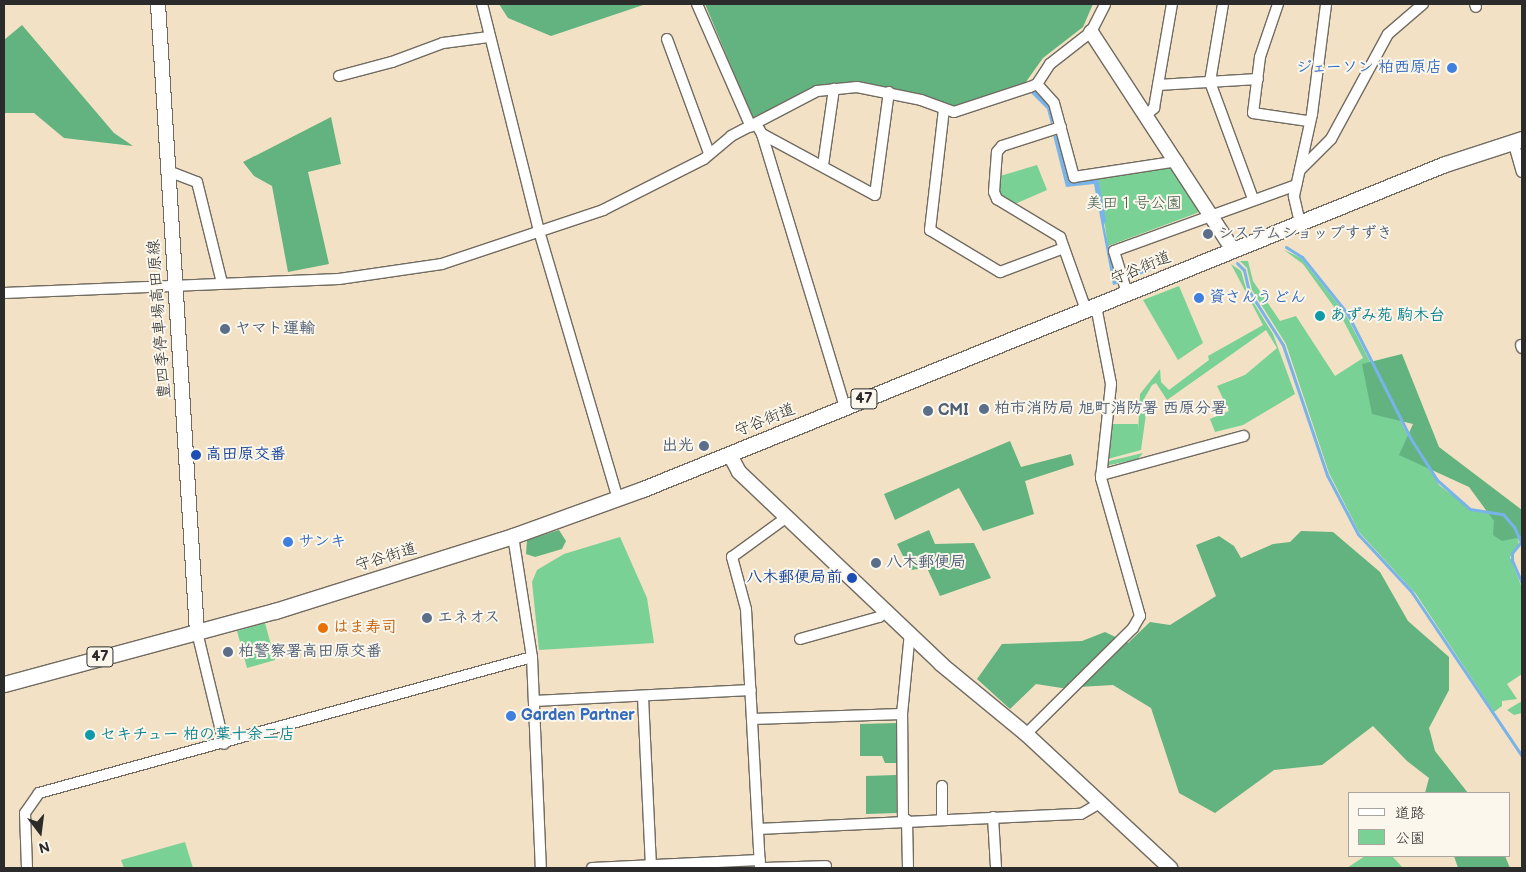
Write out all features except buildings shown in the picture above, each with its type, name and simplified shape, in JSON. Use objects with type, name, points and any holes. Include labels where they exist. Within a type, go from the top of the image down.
[{"type":"main road","name":"守谷街道","points":[[4,684],[197,632],[513,536],[618,499],[1445,164],[1518,140]]},
{"type":"street","name":"豊四季停車場高田原線","points":[[158,4],[197,632]]},
{"type":"street","points":[[482,4],[540,231],[618,499]]},
{"type":"street","points":[[697,4],[753,125],[762,134],[824,165],[875,195],[889,92]]},
{"type":"street","points":[[4,293],[176,288],[222,283],[339,279],[388,274],[442,264],[603,210],[710,153],[753,125],[817,91],[857,87],[889,92],[954,112],[1037,84],[1050,64],[1091,32],[1105,4]]},
{"type":"street","points":[[1146,115],[1154,108],[1172,4]]},
{"type":"street","points":[[1223,4],[1210,82],[1253,199]]},
{"type":"street","points":[[1278,4],[1260,57],[1253,114],[1308,121]]},
{"type":"street","points":[[1300,223],[1296,214],[1296,185],[1326,4]]},
{"type":"street","points":[[1300,170],[1331,139],[1388,34],[1423,4]]},
{"type":"street","points":[[1091,32],[1178,161],[1234,250]]},
{"type":"street","points":[[339,76],[392,62],[443,43],[489,37]]},
{"type":"street","points":[[667,39],[710,153]]},
{"type":"street","points":[[1158,86],[1258,79]]},
{"type":"street","points":[[1037,84],[1054,103],[1074,177],[1178,161]]},
{"type":"street","points":[[824,165],[834,89]]},
{"type":"street","points":[[944,109],[930,230],[1000,272],[1064,248]]},
{"type":"street","points":[[1026,734],[1133,628],[1140,616],[1101,475],[1111,384],[1091,308],[1060,237],[997,199],[994,192],[997,152],[1002,146],[1061,127]]},
{"type":"street","points":[[762,134],[845,407]]},
{"type":"street","points":[[1518,140],[1522,172]]},
{"type":"street","points":[[168,171],[197,182],[222,283]]},
{"type":"street","points":[[1127,293],[1114,251],[1212,213],[1296,185]]},
{"type":"street","points":[[1101,475],[1244,436]]},
{"type":"street","points":[[730,455],[739,472],[910,633],[982,700],[1026,734],[1170,868]]},
{"type":"street","points":[[760,865],[746,609],[732,558],[787,517]]},
{"type":"street","points":[[513,536],[532,657],[540,868]]},
{"type":"street","points":[[800,639],[879,617],[887,611]]},
{"type":"street","points":[[197,632],[224,744]]},
{"type":"street","points":[[908,868],[902,714],[910,633]]},
{"type":"street","points":[[27,868],[25,813],[39,793],[224,744],[532,657]]},
{"type":"street","points":[[534,701],[643,697],[751,690]]},
{"type":"street","points":[[643,697],[651,866]]},
{"type":"street","points":[[752,719],[902,714]]},
{"type":"street","points":[[942,786],[942,819]]},
{"type":"street","points":[[758,829],[1081,814],[1094,809],[1100,803]]},
{"type":"street","points":[[993,817],[996,868]]},
{"type":"street","points":[[592,868],[760,865],[826,866]]},
{"type":"green space","points":[[499,4],[646,4],[551,36],[508,18]]},
{"type":"green space","points":[[705,4],[1093,4],[1083,27],[1043,58],[1023,86],[953,107],[893,89],[856,83],[814,86],[753,119]]},
{"type":"green space","points":[[22,25],[114,133],[133,146],[64,138],[34,113],[4,113],[4,40]]},
{"type":"green space","points":[[331,117],[341,164],[308,172],[329,264],[288,272],[272,186],[254,176],[243,162]]},
{"type":"green space","points":[[1037,165],[1047,190],[1015,204],[1000,196],[1000,176]]},
{"type":"green space","name":"美田１号公園","points":[[1169,167],[1176,170],[1200,207],[1197,213],[1108,246],[1098,178]]},
{"type":"green space","points":[[1284,250],[1301,258],[1345,313],[1410,440],[1439,485],[1473,511],[1490,511],[1518,537],[1519,546],[1510,557],[1522,588],[1522,674],[1507,684],[1517,699],[1502,701],[1502,706],[1494,712],[1416,594],[1359,532],[1329,473],[1286,344],[1252,290],[1247,268],[1240,261],[1248,261],[1253,281],[1280,321],[1296,316],[1335,376],[1363,358],[1342,318],[1303,264]]},
{"type":"green space","points":[[1231,264],[1241,271],[1247,292],[1273,334],[1295,394],[1243,425],[1215,432],[1210,419],[1229,411],[1217,386],[1245,375],[1277,348],[1266,330],[1167,400],[1156,383],[1152,385],[1144,399],[1146,414],[1141,450],[1104,460],[1108,429],[1112,424],[1138,424],[1138,432],[1140,394],[1160,369],[1161,382],[1169,390],[1209,360],[1208,356],[1263,325]]},
{"type":"green space","points":[[1179,286],[1203,343],[1178,360],[1143,300]]},
{"type":"green space","points":[[1402,354],[1439,447],[1522,510],[1522,537],[1502,541],[1493,535],[1494,521],[1469,487],[1399,455],[1413,424],[1372,414],[1362,364]]},
{"type":"green space","points":[[1010,441],[1021,467],[1071,454],[1074,465],[1025,481],[1034,514],[983,531],[959,488],[895,520],[884,494]]},
{"type":"green space","points":[[1143,453],[1138,459],[1105,466],[1105,462]]},
{"type":"green space","points":[[559,530],[566,541],[562,549],[535,557],[526,554],[527,540]]},
{"type":"green space","points":[[929,530],[935,544],[974,543],[991,578],[940,596],[927,568],[910,570],[897,544]]},
{"type":"green space","points":[[1301,531],[1333,532],[1380,572],[1408,621],[1449,657],[1449,690],[1429,728],[1435,751],[1467,792],[1425,792],[1429,778],[1407,761],[1373,726],[1322,765],[1274,770],[1215,813],[1179,793],[1151,708],[1113,685],[1062,688],[1036,684],[1010,709],[977,679],[1002,644],[1082,641],[1105,632],[1128,643],[1150,622],[1170,625],[1216,596],[1196,545],[1219,536],[1234,546],[1241,558],[1273,544],[1290,542]]},
{"type":"green space","points":[[620,537],[647,598],[654,643],[539,650],[532,582],[537,570],[564,554]]},
{"type":"green space","points":[[265,623],[275,660],[247,668],[237,631]]},
{"type":"green space","points":[[1522,701],[1522,713],[1514,715],[1507,710]]},
{"type":"green space","points":[[897,723],[897,763],[885,763],[882,756],[860,756],[860,724]]},
{"type":"green space","points":[[896,775],[897,813],[866,814],[866,776]]},
{"type":"green space","points":[[185,842],[193,868],[124,868],[121,860]]},
{"type":"green space","points":[[1364,857],[1393,857],[1403,868],[1347,868]]},
{"type":"green space","points":[[1454,857],[1505,857],[1510,868],[1458,868]]},
{"type":"water","points":[[1035,90],[1051,106],[1054,120],[1051,124],[1047,109],[1030,92]]},
{"type":"water","points":[[1053,135],[1058,137],[1070,181],[1098,178],[1106,220],[1104,225],[1117,284],[1113,285],[1094,184],[1066,187]]},
{"type":"waterway","points":[[1286,247],[1302,257],[1347,313],[1411,439],[1437,480],[1470,509],[1503,514],[1514,527],[1521,542],[1512,553],[1512,560],[1522,583]]},
{"type":"waterway","points":[[1237,263],[1244,270],[1249,291],[1283,345],[1327,475],[1358,534],[1411,591],[1522,756]]},
{"type":"waterway","points":[[1126,277],[1149,269]]},
{"type":"place","name":"ジェーソン 柏西原店","points":[[1452,68]]},
{"type":"place","name":"システムショップすずき","points":[[1208,234]]},
{"type":"place","name":"資さんうどん","points":[[1199,298]]},
{"type":"place","name":"あずみ苑 駒木台","points":[[1320,316]]},
{"type":"place","name":"ヤマト運輸","points":[[225,329]]},
{"type":"place","name":"柏市消防局 旭町消防署 西原分署","points":[[984,409]]},
{"type":"place","name":"CMI","points":[[928,411]]},
{"type":"place","name":"出光","points":[[704,446]]},
{"type":"place","name":"高田原交番","points":[[196,455]]},
{"type":"place","name":"サンキ","points":[[288,542]]},
{"type":"place","name":"八木郵便局","points":[[876,563]]},
{"type":"place","name":"八木郵便局前","points":[[852,578]]},
{"type":"place","name":"エネオス","points":[[427,618]]},
{"type":"place","name":"はま寿司","points":[[323,628]]},
{"type":"place","name":"柏警察署高田原交番","points":[[228,652]]},
{"type":"place","name":"Garden Partner","points":[[511,716]]},
{"type":"place","name":"セキチュー 柏の葉十余二店","points":[[90,735]]}]
